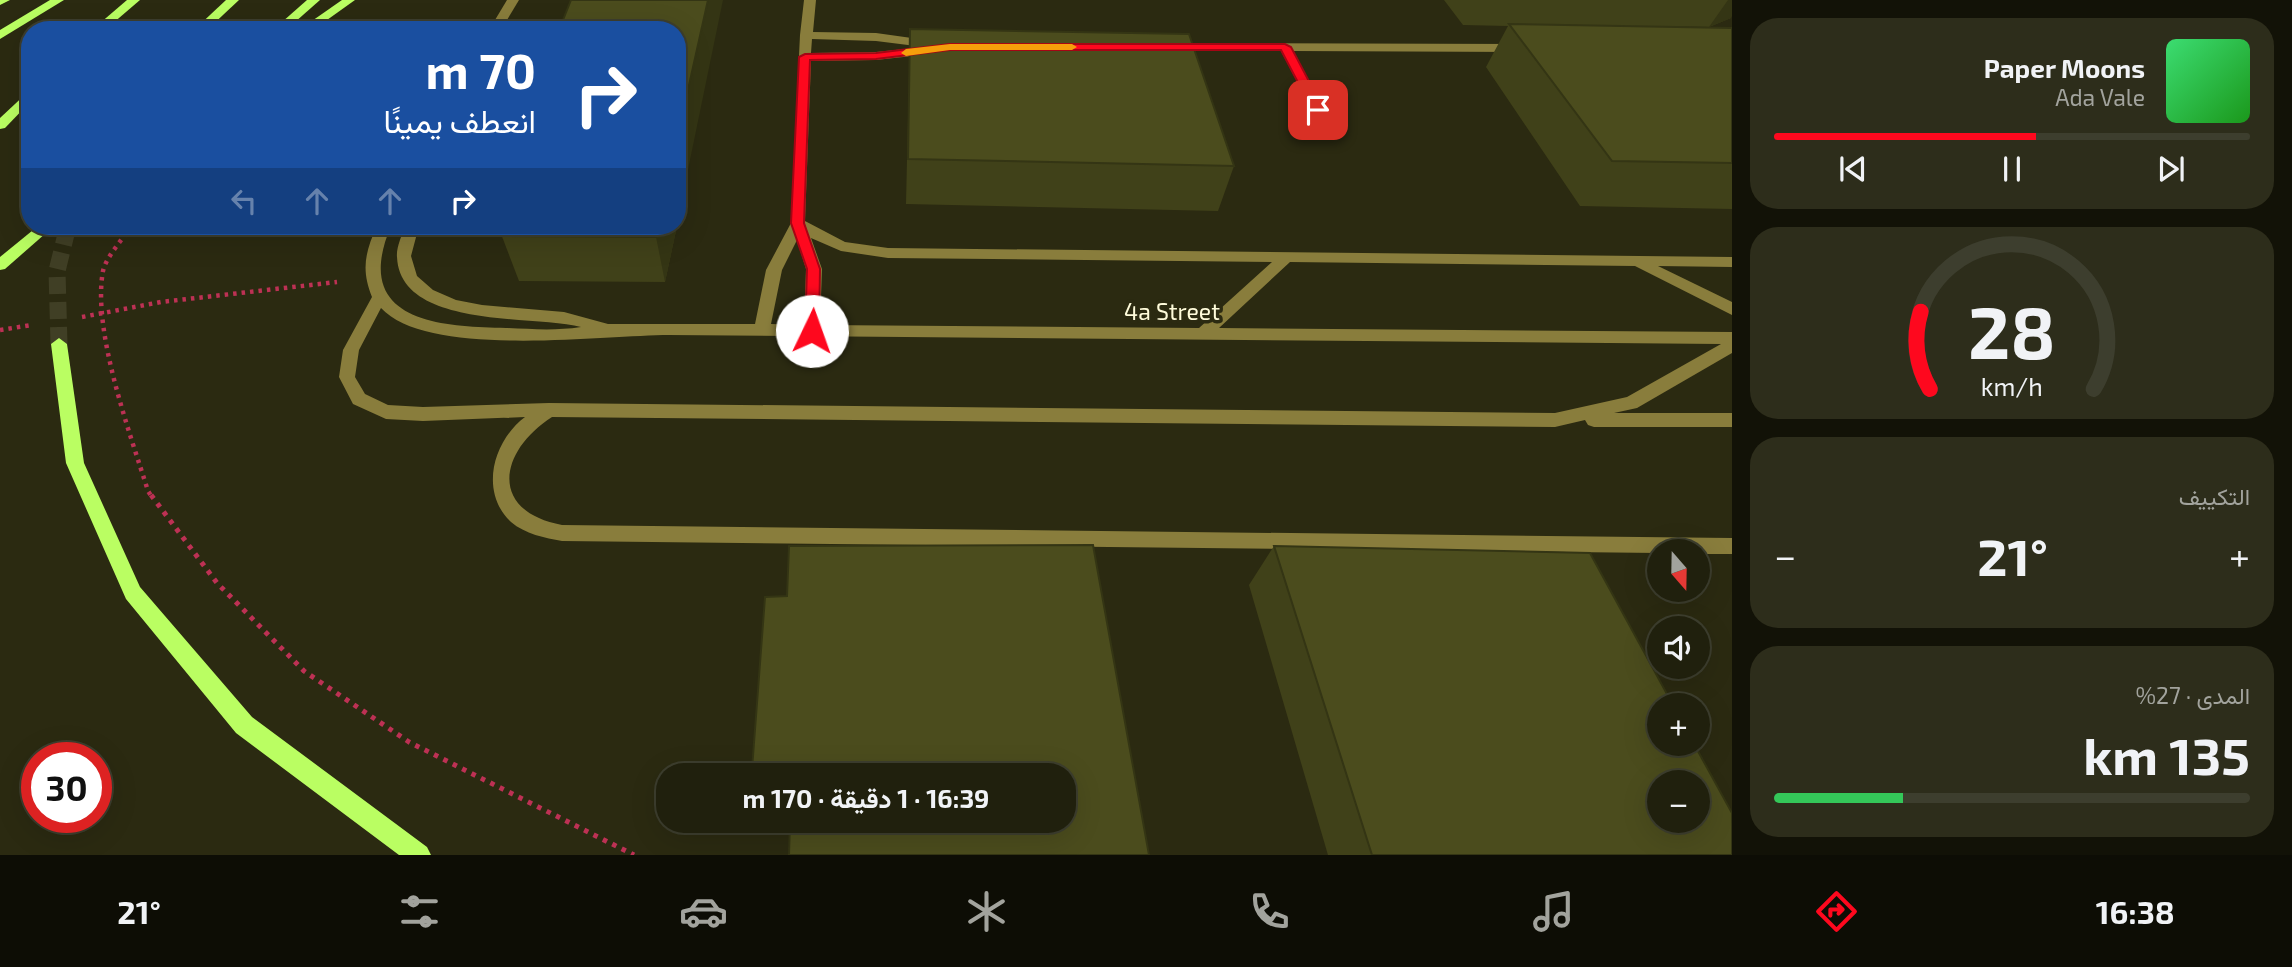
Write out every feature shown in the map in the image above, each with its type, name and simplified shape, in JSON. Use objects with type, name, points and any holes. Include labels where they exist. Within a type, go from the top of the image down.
[{"type":"main road","points":[[23,21],[58,0]]},
{"type":"main road","points":[[110,21],[134,0]]},
{"type":"main road","points":[[210,21],[233,0]]},
{"type":"main road","points":[[290,21],[314,0]]},
{"type":"main road","points":[[318,21],[349,0]]},
{"type":"main road","points":[[0,35],[21,22]]},
{"type":"main road","points":[[0,125],[21,103]]},
{"type":"main road","points":[[0,265],[36,235]]},
{"type":"main road","points":[[59,344],[75,463],[133,593],[244,725],[419,855]]},
{"type":"street","points":[[500,21],[513,0]]},
{"type":"street","points":[[810,0],[806,35],[798,223],[814,269],[812,331]]},
{"type":"street","points":[[805,57],[876,56],[940,47],[876,37],[806,35]]},
{"type":"street","points":[[1160,47],[1530,48]]},
{"type":"street","points":[[1285,47],[1318,110]]},
{"type":"street","points":[[798,223],[822,241],[866,251],[1732,262]]},
{"type":"street","points":[[762,330],[774,270],[798,223]]},
{"type":"street","points":[[381,235],[372,259],[372,278],[380,296],[394,311],[416,323],[443,330],[559,336],[611,330]]},
{"type":"street","points":[[408,235],[404,246],[405,263],[411,278],[424,292],[443,303],[493,313],[567,319],[611,330]]},
{"type":"street","points":[[1202,334],[1286,258]]},
{"type":"street","points":[[1637,261],[1732,309]]},
{"type":"street","points":[[380,296],[351,351],[347,377],[359,398],[386,412],[549,410],[1732,420]]},
{"type":"street","name":"4a Street","points":[[611,330],[1732,338]]},
{"type":"street","points":[[1555,420],[1631,403],[1732,345]]},
{"type":"street","points":[[549,410],[522,429],[505,454],[499,481],[508,506],[530,525],[562,533],[1732,546]]},
{"type":"path","points":[[125,235],[103,269],[102,314],[118,392],[148,491],[217,583],[304,671],[409,742],[634,855]]},
{"type":"path","points":[[76,318],[161,302],[372,278]]},
{"type":"path","points":[[0,330],[38,324]]},
{"type":"building","points":[[571,0],[708,0],[686,99],[686,21],[563,21]]},
{"type":"building","points":[[1509,24],[1732,28],[1732,163],[1612,161]]},
{"type":"building","points":[[910,29],[1189,34],[1234,166],[908,159]]},
{"type":"building","points":[[502,235],[656,235],[656,237]]},
{"type":"building","points":[[1093,545],[1149,855],[789,855],[790,833],[1076,833],[1076,763],[752,763],[765,597],[787,596],[789,546]]},
{"type":"building","points":[[1274,546],[1590,553],[1647,657],[1647,679],[1659,679],[1666,693],[1647,693],[1647,756],[1701,756],[1708,770],[1647,770],[1647,833],[1710,833],[1710,773],[1732,813],[1732,855],[1372,855]]},
{"type":"tunnel","points":[[59,344],[57,271],[66,235]]},
{"type":"slow traffic","points":[[906,53],[950,47],[1072,47]]},
{"type":"route","points":[[812,331],[814,269],[798,223],[805,57],[876,56],[950,47],[1285,47],[1318,110]]}]
